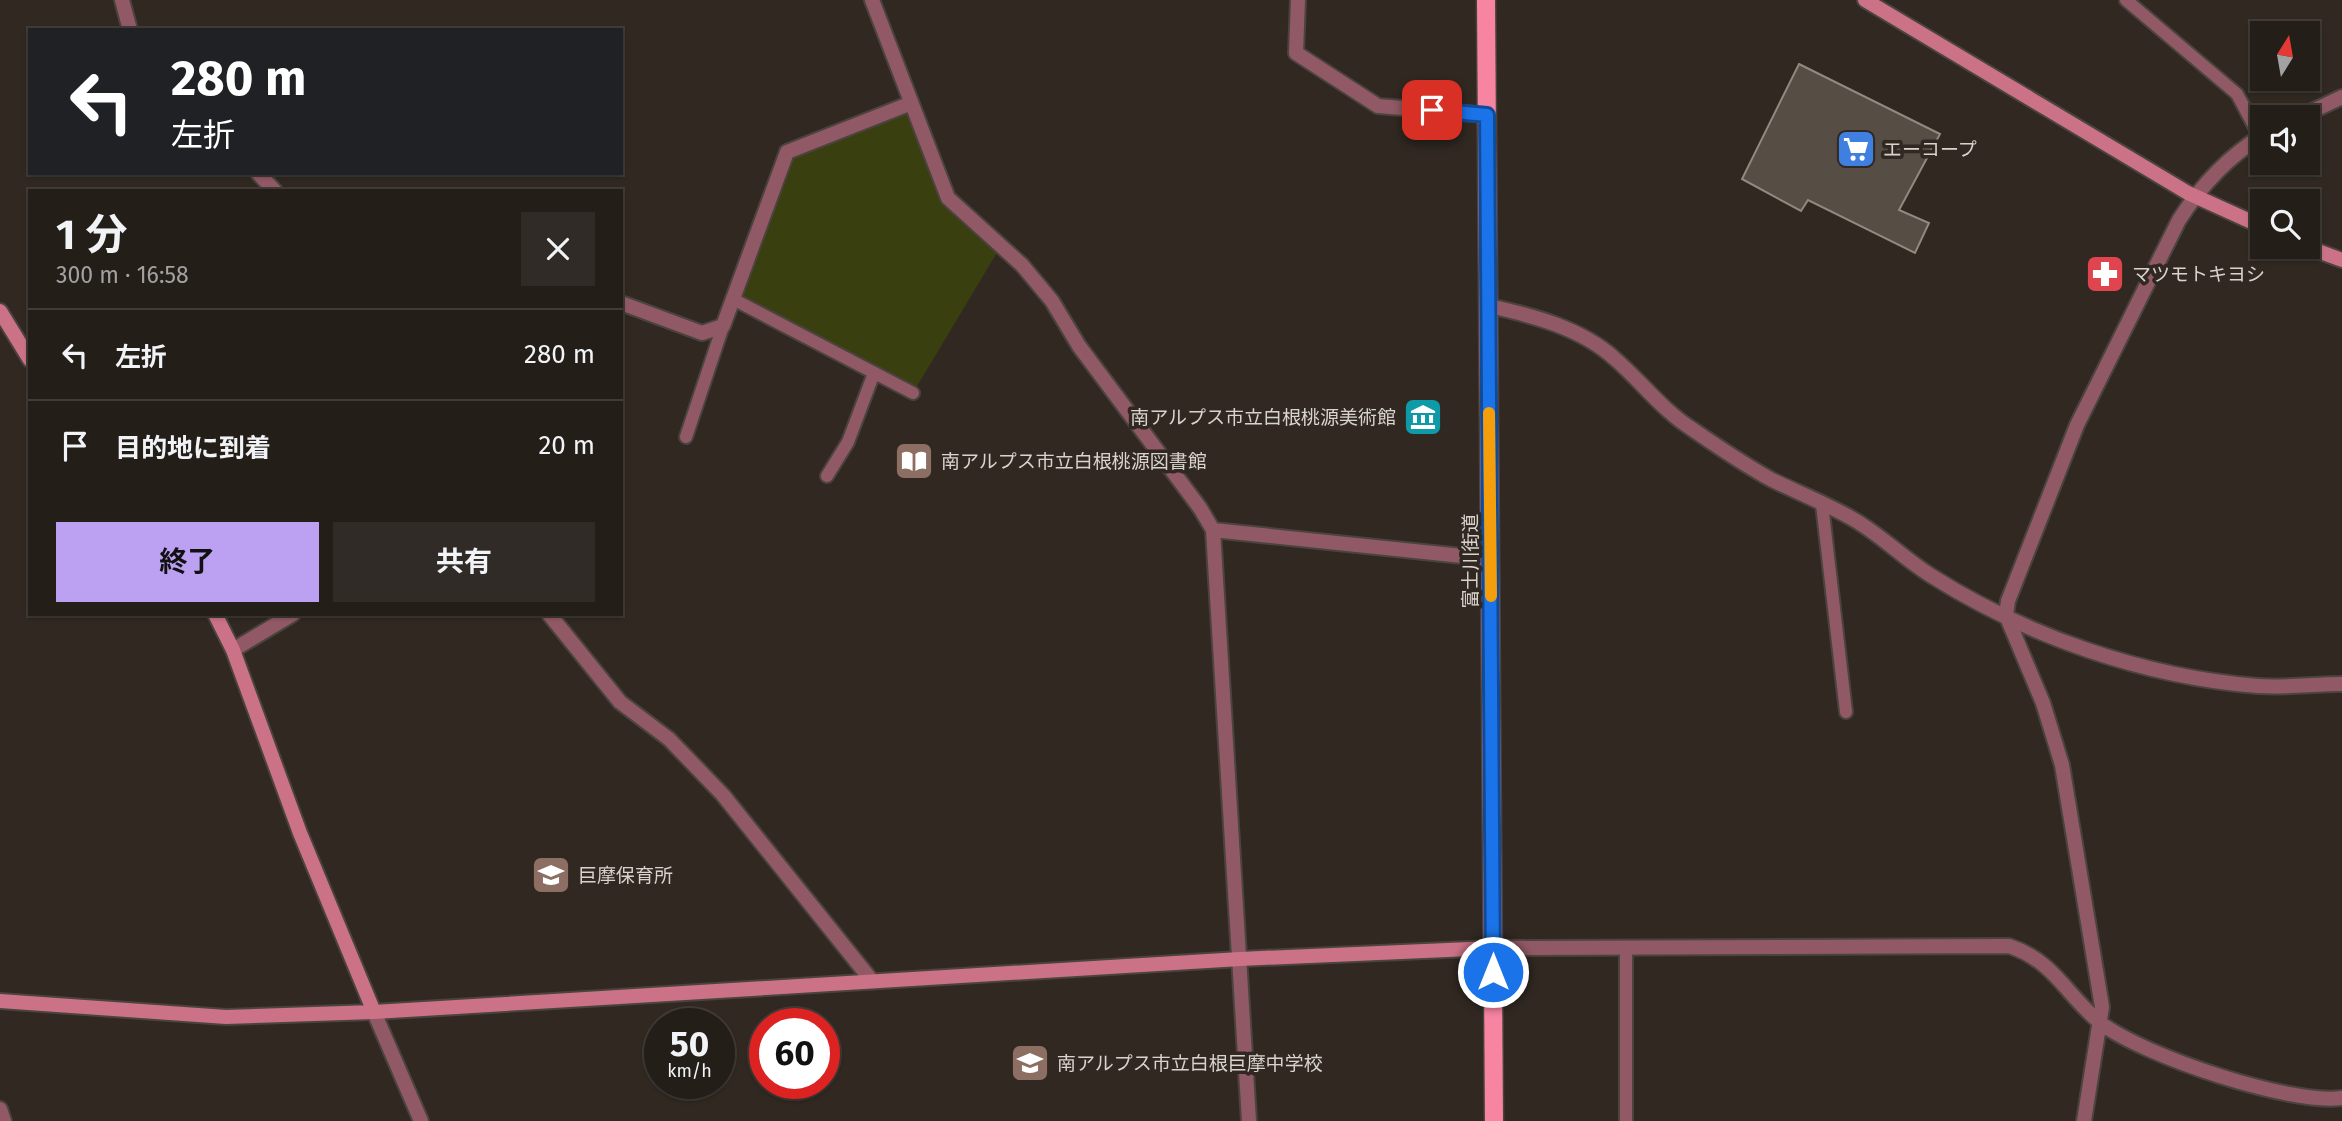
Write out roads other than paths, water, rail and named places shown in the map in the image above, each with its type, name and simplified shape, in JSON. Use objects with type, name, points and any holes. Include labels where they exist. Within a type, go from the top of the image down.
[{"type":"main road","name":"富士川街道","points":[[1486,0],[1494,1121]]},
{"type":"street","points":[[122,0],[130,28]]},
{"type":"street","points":[[872,0],[909,104],[948,198],[1022,265],[1052,301],[1079,346],[1200,508],[1213,530],[1249,1121]]},
{"type":"street","points":[[1297,0],[1297,53],[1378,106],[1487,115]]},
{"type":"street","points":[[1865,0],[2194,196],[2250,221]]},
{"type":"street","points":[[2320,107],[2342,97]]},
{"type":"street","points":[[623,304],[702,333],[723,326],[787,152],[909,104]]},
{"type":"street","points":[[2084,1121],[2102,1007],[2062,765],[2043,703],[2006,615],[2008,601],[2077,425],[2194,196],[2230,160],[2250,145]]},
{"type":"street","points":[[260,175],[273,189]]},
{"type":"street","points":[[2320,252],[2342,260]]},
{"type":"street","points":[[1489,306],[1531,315],[1583,337],[1613,356],[1676,419],[1770,479],[1852,518],[1930,575],[2006,615],[2086,648],[2151,669],[2212,682],[2261,686],[2342,684]]},
{"type":"street","points":[[0,311],[28,357]]},
{"type":"street","points":[[1213,530],[1491,558]]},
{"type":"street","points":[[216,616],[233,650],[300,833],[421,1121]]},
{"type":"street","points":[[233,650],[290,616]]},
{"type":"street","points":[[551,616],[620,702],[669,739],[723,795],[872,981]]},
{"type":"street","points":[[0,1001],[226,1017],[374,1012],[1240,959],[1493,948],[2009,946],[2030,953],[2045,964],[2101,1024],[2136,1045],[2234,1079],[2301,1097],[2342,1098]]},
{"type":"street","points":[[0,1109],[4,1121]]},
{"type":"lane","points":[[2126,0],[2237,94],[2250,117]]},
{"type":"lane","points":[[733,299],[913,393]]},
{"type":"lane","points":[[686,437],[723,326]]},
{"type":"lane","points":[[827,476],[848,442],[874,373]]},
{"type":"lane","points":[[1822,504],[1846,712]]},
{"type":"lane","points":[[1626,947],[1626,1121]]},
{"type":"place","name":"エーコープ","points":[[1856,149]]},
{"type":"place","name":"マツモトキヨシ","points":[[2105,274]]},
{"type":"place","name":"南アルプス市立白根桃源美術館","points":[[1423,417]]},
{"type":"place","name":"南アルプス市立白根桃源図書館","points":[[914,461]]},
{"type":"place","name":"巨摩保育所","points":[[551,875]]},
{"type":"place","name":"南アルプス市立白根巨摩中学校","points":[[1030,1063]]}]
